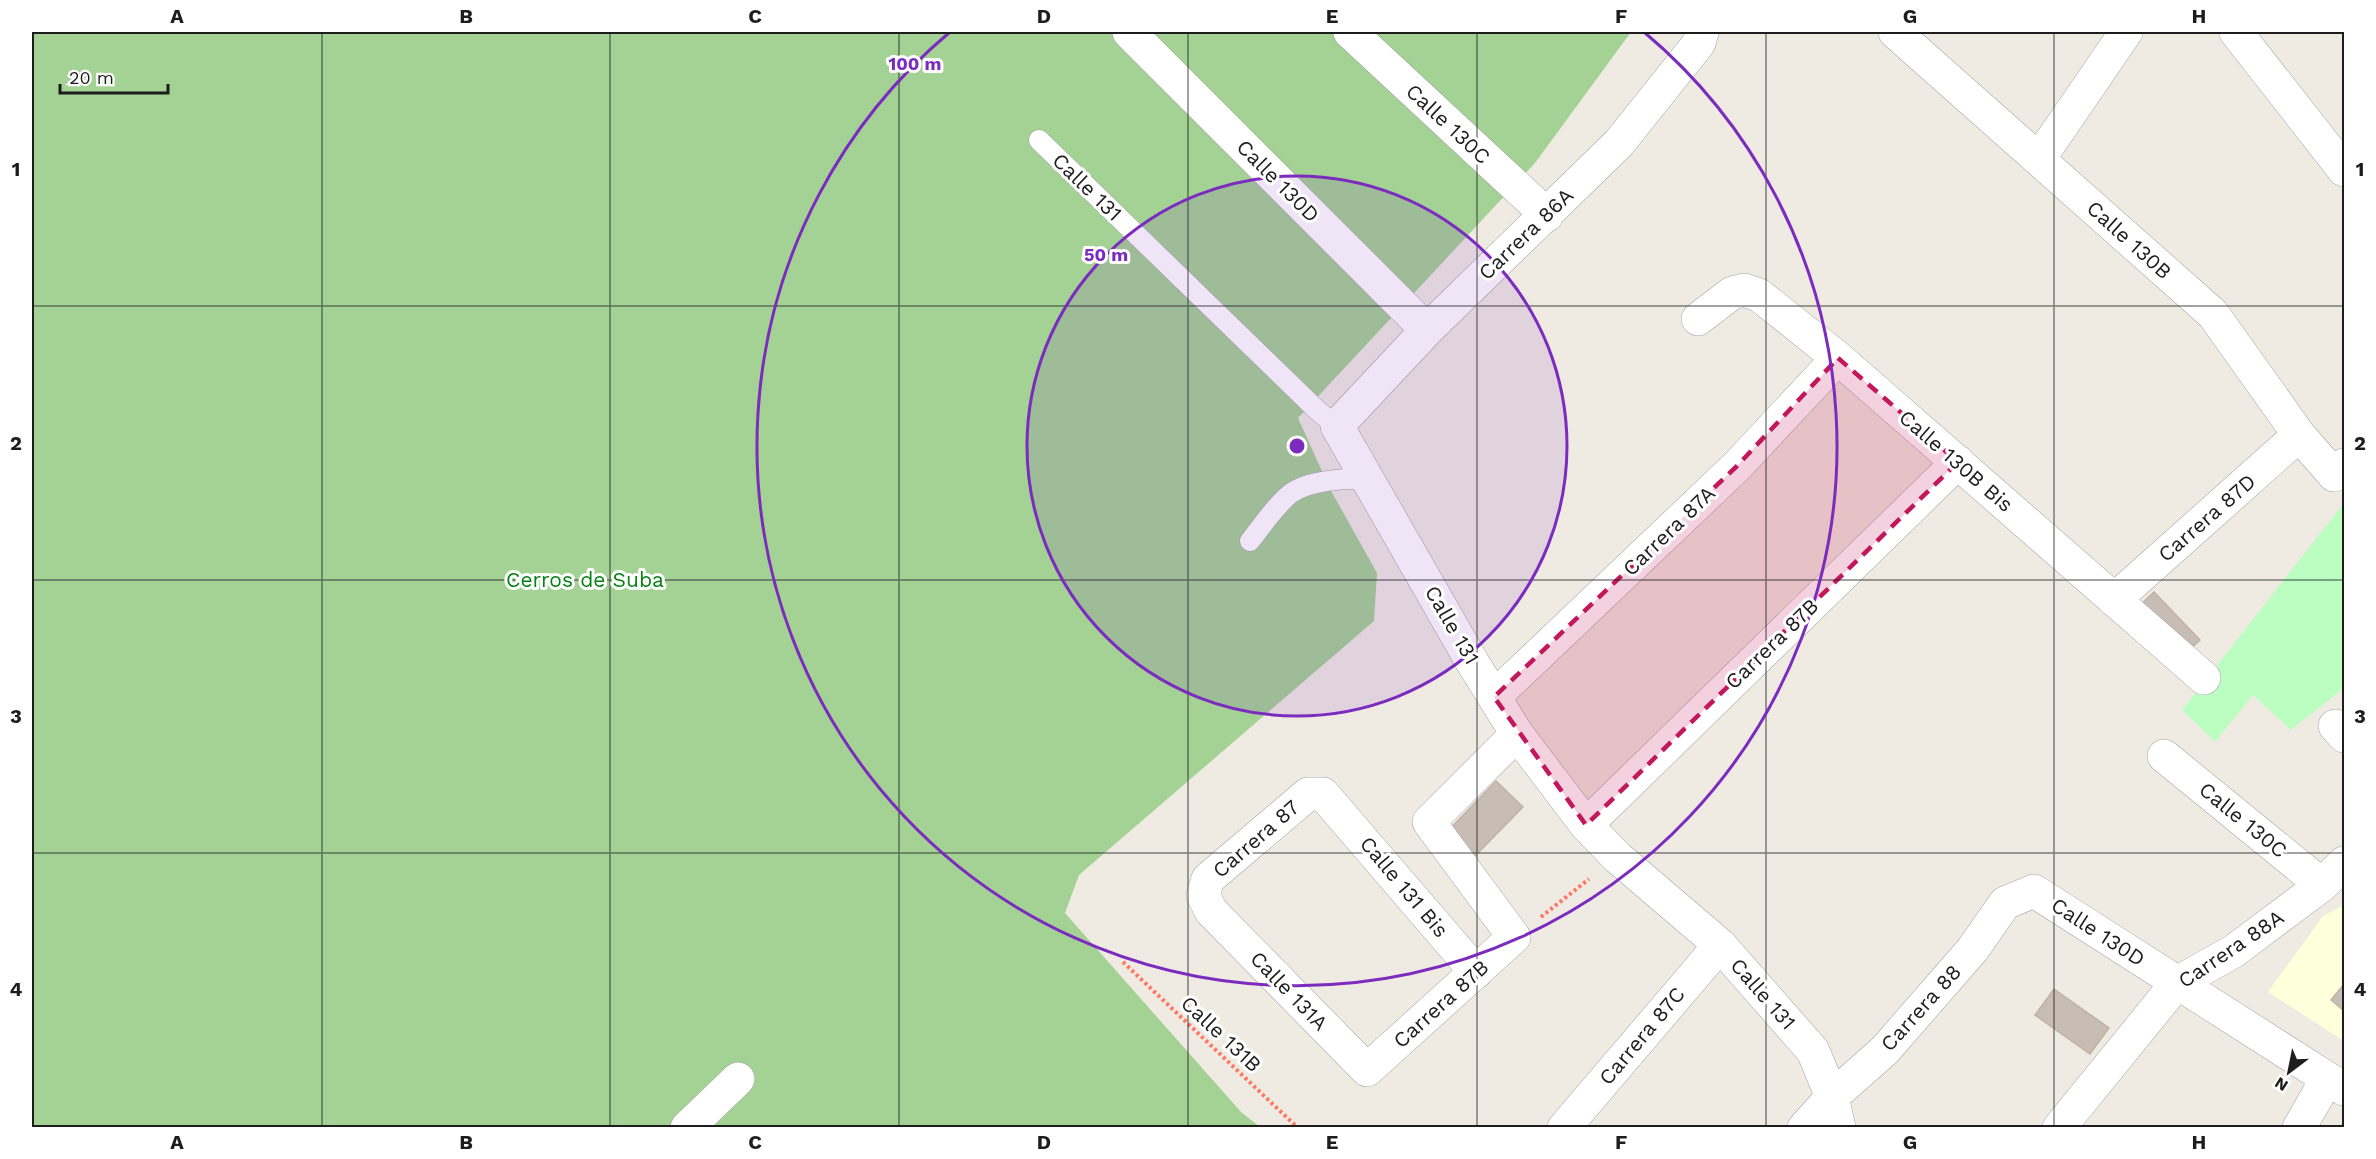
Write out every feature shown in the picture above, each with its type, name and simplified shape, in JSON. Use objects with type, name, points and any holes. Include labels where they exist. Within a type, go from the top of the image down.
[{"type":"street","name":"Calle 130D","points":[[1129,32],[1428,330]]},
{"type":"street","name":"Calle 130C","points":[[1350,32],[1547,215]]},
{"type":"street","name":"Carrera 86A","points":[[1337,426],[1428,330],[1619,143],[1699,43],[1702,32]]},
{"type":"street","name":"Calle 130B","points":[[1895,32],[2213,314],[2300,435],[2339,470]]},
{"type":"street","points":[[2039,159],[2126,32]]},
{"type":"street","points":[[2236,32],[2344,170]]},
{"type":"street","name":"Calle 130B Bis","points":[[1698,319],[1732,293],[1744,290],[1759,295],[1838,358],[2204,678]]},
{"type":"street","name":"Carrera 87A","points":[[1494,697],[1737,466],[1838,358]]},
{"type":"street","name":"Calle 131","points":[[1337,426],[1517,734],[1586,825],[1617,857],[1720,945],[1813,1051],[1835,1112]]},
{"type":"street","name":"Carrera 87D","points":[[2114,600],[2300,435]]},
{"type":"street","name":"Carrera 87B","points":[[1586,825],[1958,462]]},
{"type":"street","points":[[1514,937],[1429,822],[1517,734]]},
{"type":"street","name":"Calle 130C","points":[[2164,756],[2333,874]]},
{"type":"street","name":"Carrera 87","points":[[1211,911],[1203,895],[1208,879],[1308,794],[1323,794],[1332,802]]},
{"type":"street","name":"Calle 131 Bis","points":[[1332,802],[1476,972]]},
{"type":"street","name":"Carrera 88A","points":[[2059,1128],[2177,983],[2234,951],[2333,874]]},
{"type":"street","name":"Calle 130D","points":[[2034,891],[2336,1084]]},
{"type":"street","name":"Carrera 88","points":[[1804,1128],[1835,1112],[1885,1050],[1973,949],[2005,903],[2034,891]]},
{"type":"street","name":"Calle 131A","points":[[1211,911],[1367,1070]]},
{"type":"street","name":"Carrera 87B","points":[[1367,1070],[1514,937]]},
{"type":"street","name":"Carrera 87C","points":[[1564,1128],[1720,945]]},
{"type":"street","points":[[687,1128],[738,1079]]},
{"type":"street","points":[[2299,1128],[2336,1084]]},
{"type":"lane","name":"Calle 131","points":[[1039,140],[1319,412],[1337,426]]},
{"type":"lane","points":[[1250,541],[1289,495],[1301,487],[1348,478],[1369,479]]},
{"type":"path","points":[[1514,937],[1617,857]]},
{"type":"path","name":"Calle 131B","points":[[1123,962],[1298,1128]]},
{"type":"highlighted area","points":[[1838,358],[1958,462],[1586,825],[1494,697],[1737,466]]},
{"type":"shaded area","points":[[2344,905],[2344,1041],[2268,992],[2323,916]]},
{"type":"green space","name":"Cerros de Suba","points":[[32,32],[1631,32],[1535,163],[1298,418],[1330,489],[1377,573],[1374,621],[1079,875],[1065,913],[1241,1112],[1260,1127],[32,1127]]},
{"type":"green space","points":[[2344,503],[2344,688],[2291,730],[2253,695],[2215,742],[2182,710]]},
{"type":"building","points":[[2154,592],[2200,640],[2183,656],[2137,608]]},
{"type":"building","points":[[1496,781],[1523,807],[1474,857],[1447,832]]},
{"type":"building","points":[[2344,984],[2344,1011],[2331,1000]]},
{"type":"building","points":[[2054,989],[2109,1028],[2090,1054],[2035,1015]]}]
